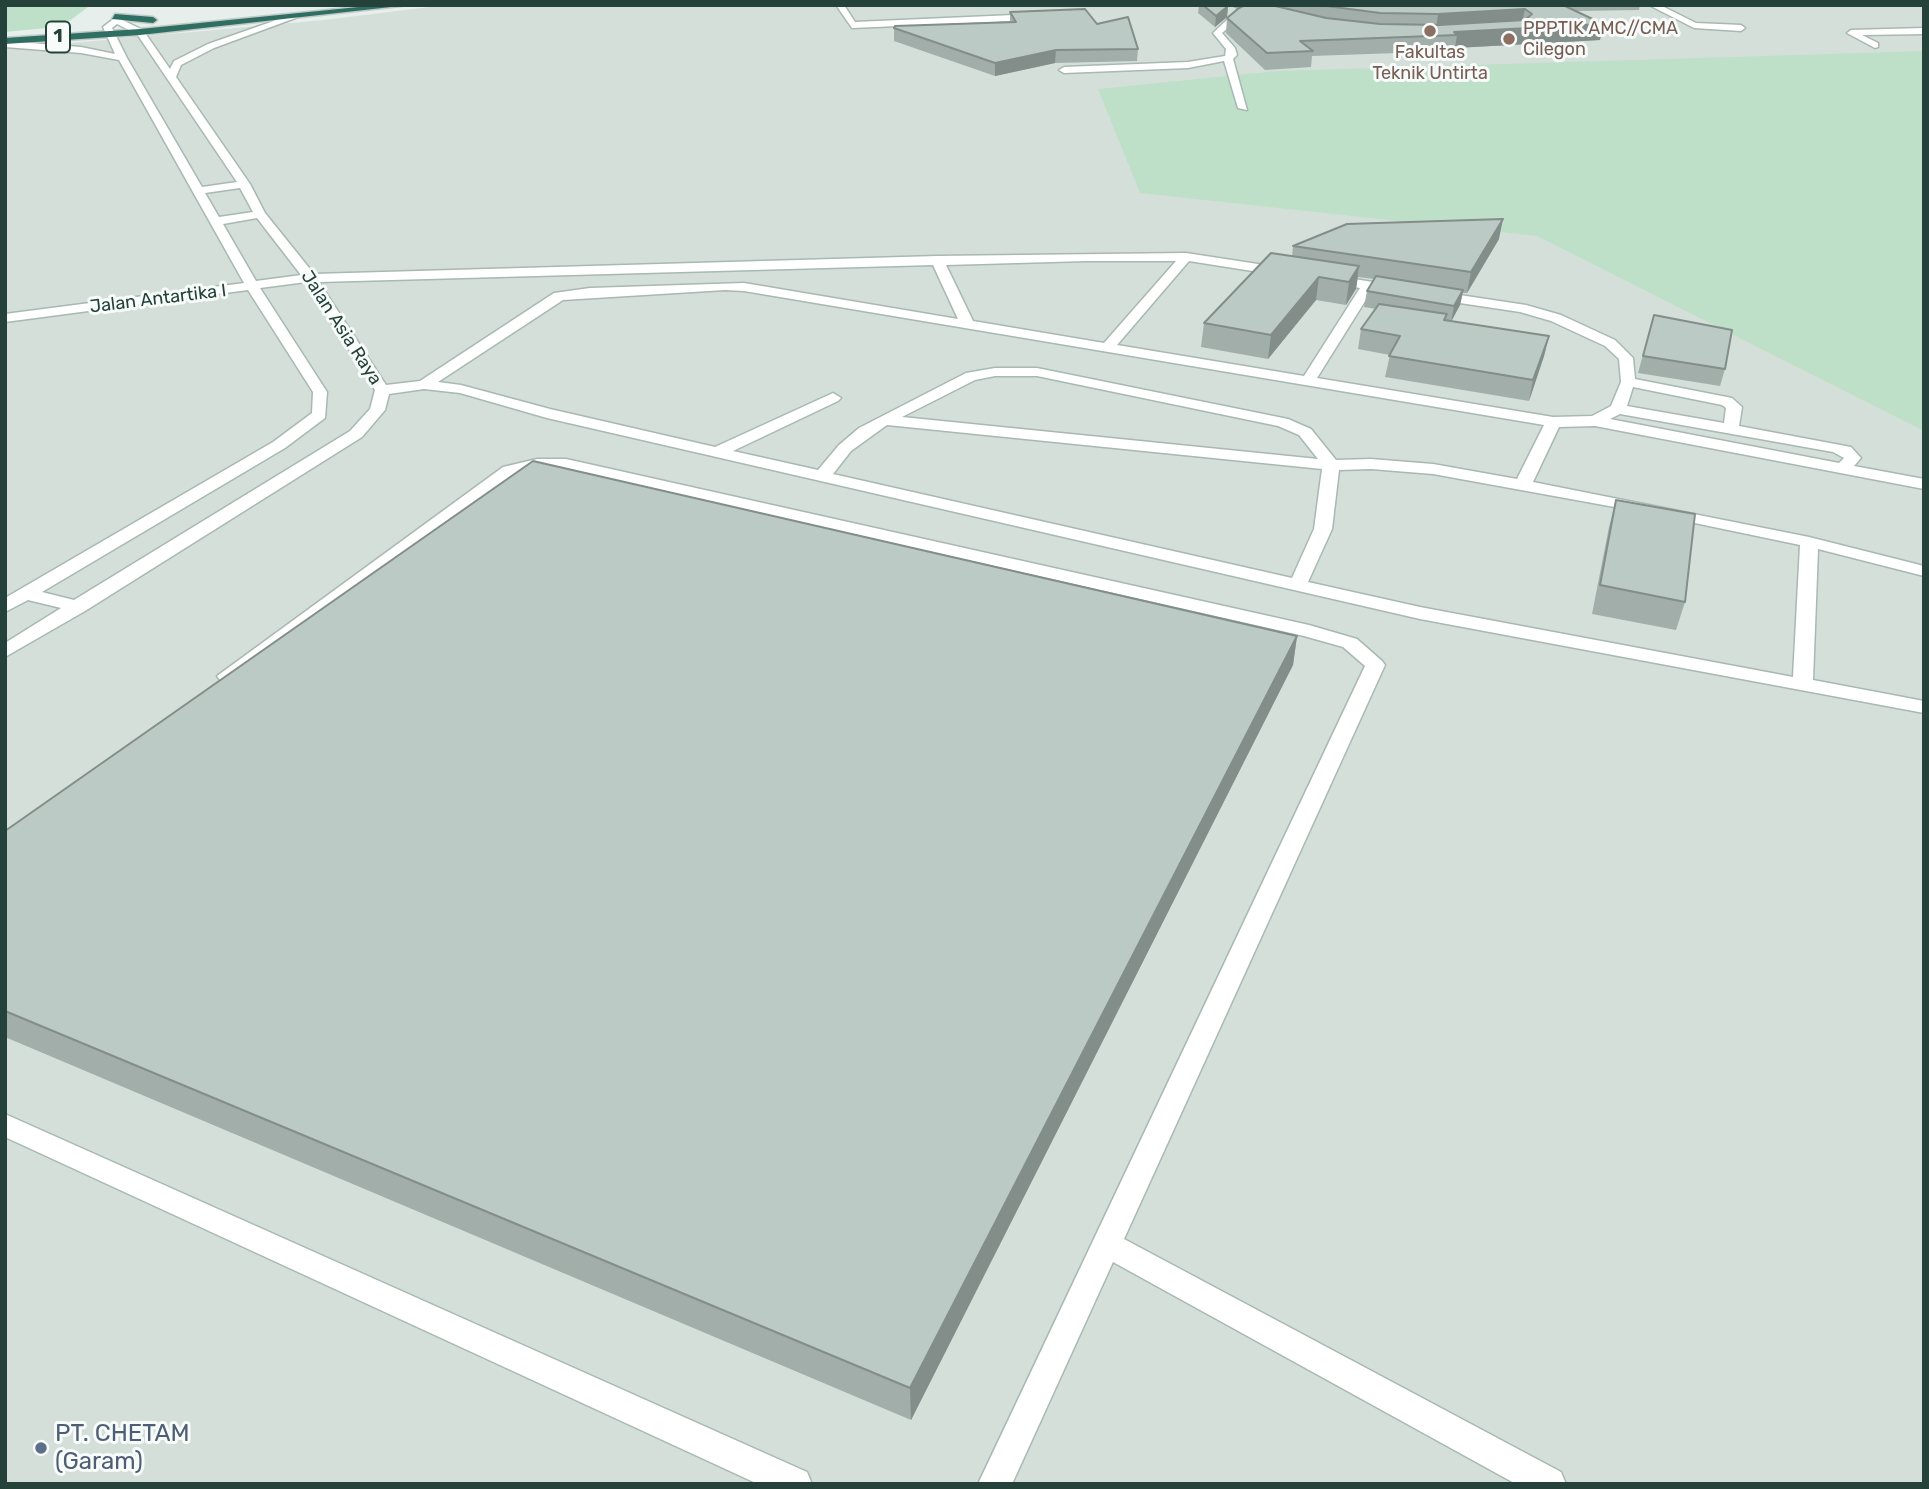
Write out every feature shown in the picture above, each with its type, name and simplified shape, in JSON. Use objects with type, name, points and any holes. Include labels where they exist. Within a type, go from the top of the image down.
[{"type":"highway","name":"1","points":[[5,41],[110,23],[134,28],[299,12],[338,5]]},
{"type":"highway","name":"1","points":[[134,28],[183,20],[405,5]]},
{"type":"highway","points":[[110,23],[183,20]]},
{"type":"highway","name":"1","points":[[5,41],[110,23]]},
{"type":"highway","points":[[60,32],[89,25]]},
{"type":"street","points":[[5,606],[279,444],[320,415],[320,392],[253,288],[122,58],[107,5]]},
{"type":"street","points":[[839,5],[852,26],[1039,16]]},
{"type":"street","points":[[1653,5],[1695,25],[1741,28]]},
{"type":"street","points":[[1064,70],[1188,65],[1228,58],[1232,55],[1230,48],[1217,33],[1220,27],[1254,9],[1266,16]]},
{"type":"street","points":[[1222,10],[1239,16]]},
{"type":"street","points":[[170,79],[177,63],[211,46],[299,12]]},
{"type":"street","points":[[110,23],[134,28]]},
{"type":"street","name":"Jalan Asia Raya","points":[[5,651],[356,434],[377,410],[382,390],[310,278],[260,214],[244,184],[134,28]]},
{"type":"street","points":[[1875,45],[1851,33],[1924,31]]},
{"type":"street","points":[[5,41],[122,58]]},
{"type":"street","points":[[1228,58],[1243,108]]},
{"type":"street","points":[[199,191],[244,184]]},
{"type":"street","points":[[216,221],[260,214]]},
{"type":"street","points":[[1107,348],[1186,257]]},
{"type":"street","name":"Jalan Antartika I","points":[[5,318],[253,288],[310,278],[602,268],[1186,257],[1521,308],[1585,330],[1618,350],[1626,358],[1628,382]]},
{"type":"street","points":[[937,260],[967,323]]},
{"type":"street","points":[[590,292],[602,268]]},
{"type":"street","points":[[1308,381],[1358,313],[1368,285]]},
{"type":"street","points":[[424,385],[559,296],[590,292],[744,287],[1553,422],[1595,421],[1924,484]]},
{"type":"street","points":[[823,475],[845,448],[865,430],[971,376],[995,372],[1037,372],[1283,422],[1305,432],[1331,464],[1323,529],[1298,585]]},
{"type":"street","points":[[1618,409],[1628,382],[1727,401],[1734,407],[1731,428]]},
{"type":"street","points":[[382,390],[424,385],[461,389],[547,413],[1420,613],[1924,707]]},
{"type":"street","points":[[717,452],[833,398]]},
{"type":"street","points":[[1595,421],[1618,409],[1846,450],[1853,458],[1852,463],[1843,469]]},
{"type":"street","points":[[884,420],[1331,464],[1396,465],[1523,485],[1809,542],[1924,571]]},
{"type":"street","points":[[1523,485],[1553,422]]},
{"type":"street","points":[[207,691],[509,470],[537,464],[566,464],[1309,631],[1350,643],[1375,665],[995,1484]]},
{"type":"street","points":[[1803,686],[1809,542]]},
{"type":"street","points":[[27,594],[78,607]]},
{"type":"street","points":[[5,1125],[795,1484]]},
{"type":"street","points":[[1106,1244],[1549,1484]]},
{"type":"shaded area","points":[[446,5],[1924,5],[1924,1484],[5,1484],[5,49],[324,20]]},
{"type":"green space","points":[[5,5],[88,7],[68,22],[47,28],[5,32]]},
{"type":"green space","points":[[1924,51],[1924,431],[1537,236],[1140,193],[1098,89],[1276,71]]},
{"type":"building","points":[[1203,5],[1227,5],[1228,6],[1216,16]]},
{"type":"building","points":[[1245,5],[1271,5],[1326,18],[1380,24],[1439,25],[1525,20],[1532,14],[1525,9],[1438,14],[1380,13],[1319,5],[1563,5],[1603,24],[1454,32],[1457,35],[1300,41],[1313,51],[1267,53],[1227,18]]},
{"type":"building","points":[[1085,9],[1097,24],[1128,17],[1138,49],[1056,50],[995,63],[894,28],[1016,22],[1010,12]]},
{"type":"building","points":[[1503,219],[1471,272],[1293,246],[1347,224]]},
{"type":"building","points":[[1271,253],[1359,266],[1349,282],[1319,277],[1271,335],[1204,323]]},
{"type":"building","points":[[1376,276],[1463,290],[1454,306],[1367,291]]},
{"type":"building","points":[[1379,304],[1447,314],[1444,320],[1549,336],[1533,380],[1389,356],[1400,336],[1361,329]]},
{"type":"building","points":[[1654,315],[1732,330],[1725,369],[1643,356]]},
{"type":"building","points":[[533,461],[1297,636],[910,1388],[5,1011],[5,831]]},
{"type":"building","points":[[1616,500],[1695,514],[1685,602],[1600,585]]},
{"type":"place","name":"Fakultas Teknik Untirta","points":[[1430,31]]},
{"type":"place","name":"PPPTIK AMC//CMA Cilegon","points":[[1509,39]]},
{"type":"place","name":"PT. CHETAM (Garam)","points":[[41,1448]]}]
